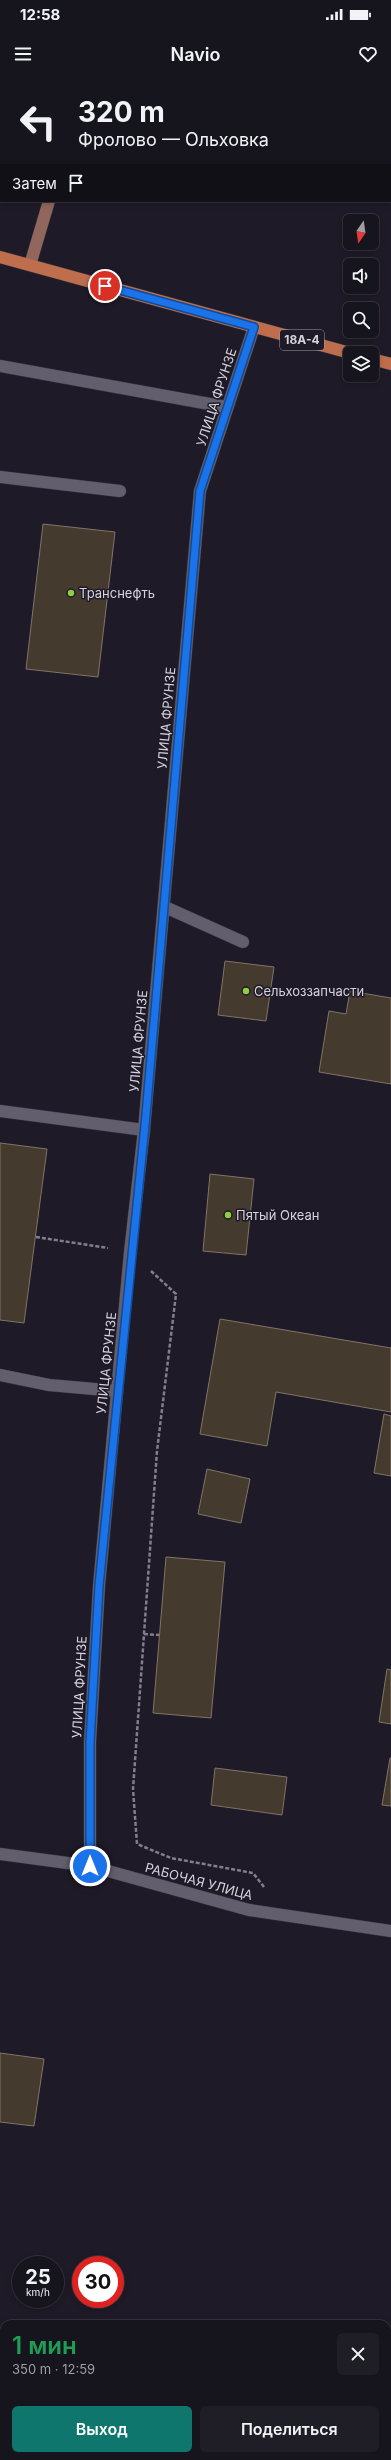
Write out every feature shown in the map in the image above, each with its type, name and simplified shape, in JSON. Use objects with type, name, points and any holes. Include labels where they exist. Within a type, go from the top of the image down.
[{"type":"main road","name":"18А-4","points":[[0,257],[343,351]]},
{"type":"main road","points":[[379,361],[391,364]]},
{"type":"street","points":[[30,265],[49,202]]},
{"type":"street","name":"УЛИЦА ФРУНЗЕ","points":[[90,1866],[90,1742],[99,1586],[130,1252],[144,1130],[165,907],[200,491],[226,407],[254,327]]},
{"type":"street","points":[[0,366],[226,407]]},
{"type":"street","points":[[0,477],[120,491]]},
{"type":"street","points":[[165,907],[243,942]]},
{"type":"street","points":[[0,1111],[144,1130]]},
{"type":"street","points":[[0,1374],[49,1385],[117,1391]]},
{"type":"street","name":"РАБОЧАЯ УЛИЦА","points":[[0,1854],[90,1866],[249,1910],[391,1931]]},
{"type":"path","points":[[36,1237],[130,1252],[176,1294],[157,1451],[144,1634],[133,1790],[137,1844],[171,1858],[253,1873],[284,1915]]},
{"type":"path","points":[[144,1634],[159,1635]]},
{"type":"building","name":"Транснефть","points":[[43,524],[115,532],[98,677],[26,669]]},
{"type":"building","name":"Сельхоззапчасти","points":[[225,961],[274,967],[266,1021],[218,1015]]},
{"type":"building","points":[[350,991],[391,998],[391,1084],[319,1072],[329,1011],[346,1014]]},
{"type":"building","points":[[0,1143],[47,1149],[24,1323],[0,1320]]},
{"type":"building","name":"Пятый Океан","points":[[210,1174],[254,1179],[246,1255],[203,1251]]},
{"type":"building","points":[[220,1319],[391,1348],[391,1412],[276,1392],[267,1446],[200,1434]]},
{"type":"building","points":[[384,1414],[391,1416],[391,1476],[374,1473]]},
{"type":"building","points":[[207,1469],[250,1479],[241,1523],[198,1514]]},
{"type":"building","points":[[166,1557],[225,1562],[211,1718],[153,1713]]},
{"type":"building","points":[[387,1669],[391,1670],[391,1724],[379,1722]]},
{"type":"building","points":[[391,1758],[391,1806],[382,1805]]},
{"type":"building","points":[[215,1768],[287,1777],[282,1815],[211,1805]]},
{"type":"building","points":[[0,2053],[44,2059],[34,2126],[0,2122]]},
{"type":"place","name":"Транснефть","points":[[71,593]]},
{"type":"place","name":"Сельхоззапчасти","points":[[246,991]]},
{"type":"place","name":"Пятый Океан","points":[[228,1215]]},
{"type":"route","points":[[90,1866],[90,1742],[99,1586],[130,1252],[146,1115],[200,491],[226,407],[254,327],[105,286]]}]
